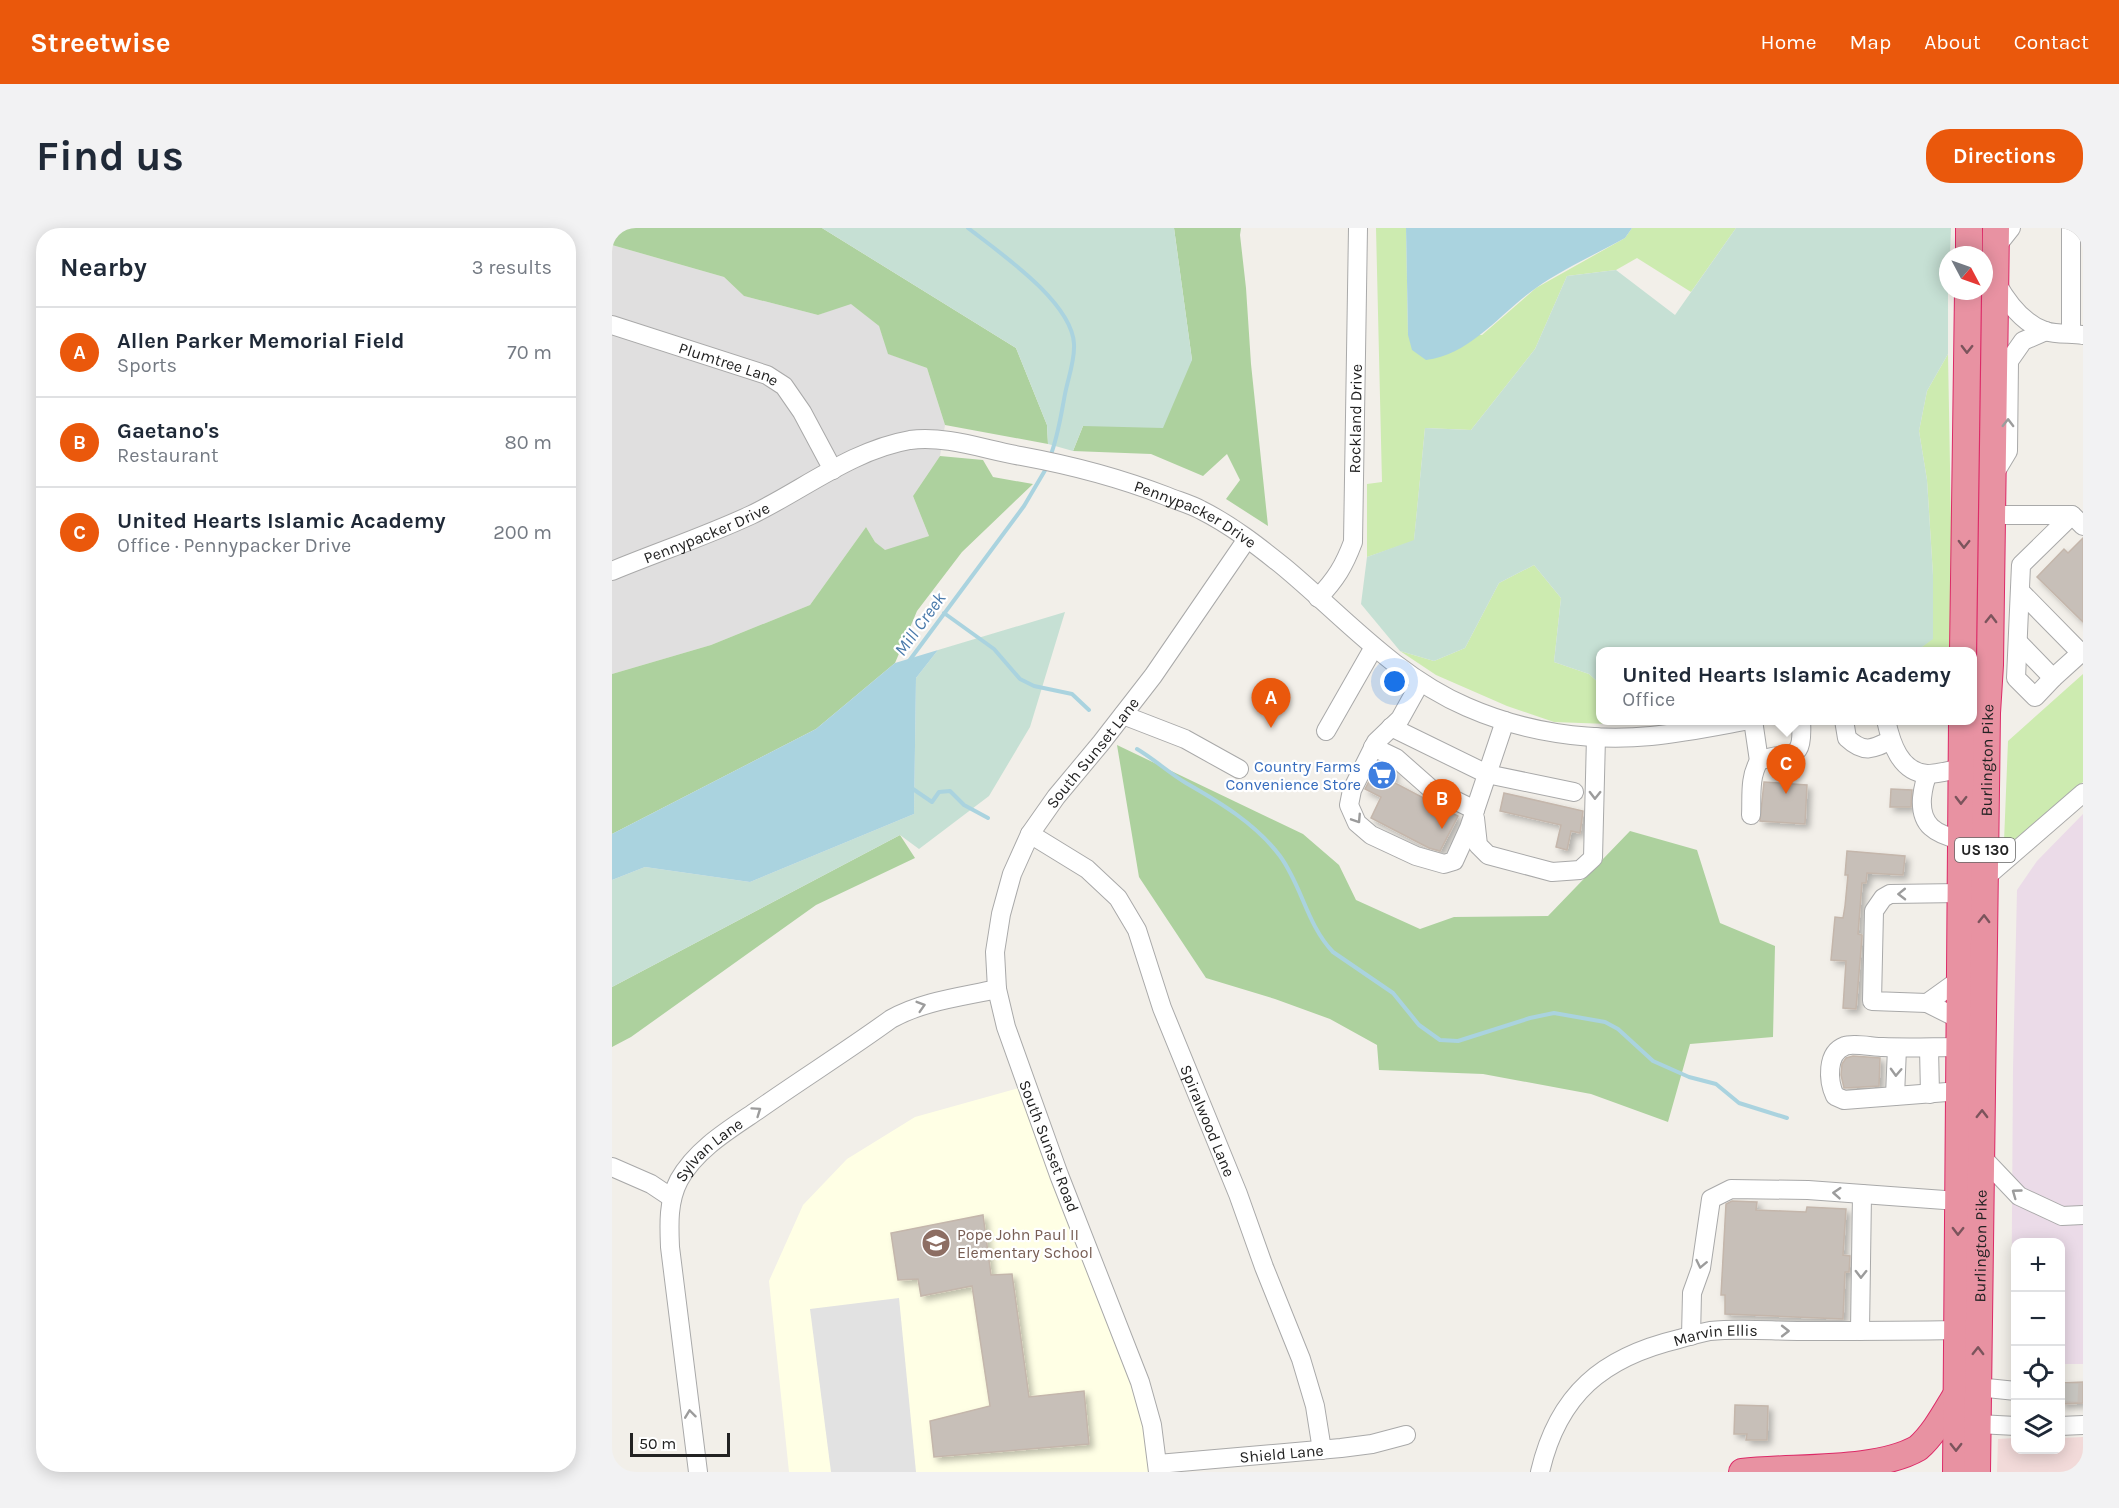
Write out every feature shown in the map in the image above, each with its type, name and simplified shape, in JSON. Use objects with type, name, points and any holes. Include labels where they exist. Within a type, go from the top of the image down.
[{"type":"highway","points":[[1969,228],[1969,246]]},
{"type":"highway","name":"Burlington Pike","points":[[1956,1472],[1967,1391],[1981,1156],[1985,878],[1979,713],[1990,665],[1996,282],[2001,234]]},
{"type":"highway","points":[[1963,647],[1968,300]]},
{"type":"highway","name":"Burlington Pike","points":[[1962,725],[1957,1330],[1967,1391],[1978,1424],[1977,1472]]},
{"type":"highway","points":[[1742,1472],[1856,1470],[1879,1467],[1901,1460],[1918,1448],[1967,1391]]},
{"type":"street","name":"Rockland Drive","points":[[1318,598],[1334,582],[1353,542],[1358,228]]},
{"type":"street","points":[[1996,282],[2008,303],[2026,319],[2046,331],[2077,334],[2071,228]]},
{"type":"street","name":"Plumtree Lane","points":[[612,325],[766,375],[784,386],[802,412],[833,470]]},
{"type":"street","points":[[1992,477],[2008,451],[2009,361],[2023,341],[2046,331]]},
{"type":"street","name":"Pennypacker Drive","points":[[612,571],[696,539],[752,514],[864,455],[911,440],[948,442],[1066,466],[1146,488],[1197,507],[1220,519],[1281,565],[1420,683],[1467,707],[1505,721],[1561,733],[1596,737],[1648,736],[1720,725]]},
{"type":"street","points":[[1992,515],[2077,520]]},
{"type":"street","points":[[1991,565],[2021,565],[2077,520]]},
{"type":"street","name":"South Sunset Lane","points":[[997,989],[995,952],[1001,914],[1012,874],[1030,834],[1056,796],[1124,715],[1247,539]]},
{"type":"street","points":[[2020,591],[2082,651],[2035,697],[2016,678],[2021,565]]},
{"type":"street","points":[[2018,642],[2053,678]]},
{"type":"street","points":[[1326,731],[1374,646]]},
{"type":"street","points":[[1990,665],[2016,666]]},
{"type":"street","points":[[1420,683],[1400,719],[1373,747],[1352,790],[1349,805],[1357,823],[1371,835],[1416,856],[1444,864],[1454,861],[1475,810],[1505,721]]},
{"type":"street","points":[[1124,715],[1185,740],[1239,769]]},
{"type":"street","points":[[1751,816],[1752,777],[1759,761],[1753,725]]},
{"type":"street","points":[[1759,761],[1796,753],[1801,746],[1801,725]]},
{"type":"street","points":[[1845,725],[1848,738],[1860,748],[1870,749],[1891,740]]},
{"type":"street","points":[[1887,725],[1891,740],[1902,761],[1908,767],[1928,774],[1961,768]]},
{"type":"street","points":[[1391,727],[1487,774],[1574,792]]},
{"type":"street","points":[[1475,810],[1478,845],[1488,855],[1552,872],[1580,870],[1593,858],[1596,737]]},
{"type":"street","points":[[1373,747],[1396,758],[1430,788],[1475,810]]},
{"type":"street","points":[[1928,774],[1923,792],[1924,818],[1934,830],[1943,836],[1960,840]]},
{"type":"street","points":[[1985,878],[2083,793]]},
{"type":"street","name":"Spiralwood Lane","points":[[1030,834],[1087,869],[1118,898],[1137,930],[1162,1008],[1234,1184],[1301,1359],[1315,1406],[1322,1450]]},
{"type":"street","points":[[1959,1019],[1927,1003],[1872,1001],[1874,911],[1883,898],[1890,894],[1960,893]]},
{"type":"street","points":[[1927,1003],[1959,980]]},
{"type":"street","name":"Sylvan Lane","points":[[698,1472],[671,1267],[669,1228],[672,1198],[679,1179],[688,1166],[714,1141],[891,1019],[928,1004],[997,989]]},
{"type":"street","name":"South Sunset Road","points":[[997,989],[1018,1065],[1140,1382],[1152,1425],[1158,1468]]},
{"type":"street","points":[[1959,1047],[1903,1048],[1845,1045],[1833,1054],[1830,1066],[1831,1088],[1834,1096],[1844,1100],[1960,1091]]},
{"type":"street","points":[[1895,1096],[1903,1048]]},
{"type":"street","points":[[1929,1048],[1930,1094]]},
{"type":"street","points":[[1981,1156],[2019,1196],[2062,1216],[2083,1215]]},
{"type":"street","points":[[612,1167],[651,1184],[672,1198]]},
{"type":"street","points":[[1691,1336],[1692,1293],[1701,1268],[1711,1199],[1731,1189],[1808,1190],[1958,1202]]},
{"type":"street","points":[[1860,1331],[1862,1194]]},
{"type":"street","name":"Marvin Ellis","points":[[1540,1472],[1549,1440],[1579,1391],[1592,1378],[1620,1360],[1664,1342],[1710,1331],[1957,1330]]},
{"type":"street","points":[[1967,1391],[2011,1391]]},
{"type":"street","points":[[1978,1424],[2011,1426]]},
{"type":"street","points":[[2065,1425],[2083,1425]]},
{"type":"street","name":"Shield Lane","points":[[1158,1468],[1372,1444],[1407,1435]]},
{"type":"shaded area","points":[[822,228],[1174,228],[1192,360],[1163,428],[1083,426],[1073,451],[1048,444],[1047,425],[1016,348]]},
{"type":"shaded area","points":[[1736,228],[1951,228],[1950,246],[1939,246],[1939,300],[1948,300],[1948,354],[1927,391],[1919,431],[1927,480],[1933,575],[1933,639],[1922,647],[1596,647],[1596,680],[1589,674],[1554,662],[1561,598],[1534,565],[1499,583],[1465,648],[1434,661],[1400,651],[1361,604],[1367,557],[1414,540],[1425,428],[1471,430],[1535,349],[1567,276],[1616,270],[1675,315]]},
{"type":"shaded area","points":[[612,245],[724,277],[744,296],[818,315],[851,303],[879,326],[889,354],[927,368],[945,425],[940,456],[913,496],[929,536],[885,551],[875,542],[866,527],[810,605],[711,645],[612,674]]},
{"type":"shaded area","points":[[1065,612],[1030,727],[989,796],[919,849],[900,835],[612,987],[612,880],[645,867],[750,882],[914,814],[916,678],[938,650]]},
{"type":"shaded area","points":[[2083,814],[2083,1364],[2065,1364],[2065,1238],[2012,1238],[2017,890],[2037,861]]},
{"type":"shaded area","name":"Pope John Paul II Elementary School","points":[[1026,1086],[1132,1359],[1158,1472],[789,1472],[769,1281],[803,1205],[847,1159],[915,1117]]},
{"type":"shaded area","points":[[899,1298],[916,1472],[831,1472],[810,1309]]},
{"type":"shaded area","points":[[2083,1437],[2083,1472],[1997,1472],[1998,1439],[2011,1438],[2011,1454],[2065,1454],[2065,1438]]},
{"type":"green space","points":[[612,228],[822,228],[1016,348],[1047,425],[1048,444],[945,425],[927,368],[888,354],[879,326],[851,304],[818,315],[744,296],[724,277],[612,245]]},
{"type":"green space","points":[[1174,228],[1241,228],[1251,364],[1268,526],[1226,499],[1240,480],[1227,454],[1203,476],[1151,454],[1073,451],[1083,426],[1192,360]]},
{"type":"green space","points":[[1376,228],[1406,228],[1408,335],[1482,335],[1536,288],[1625,238],[1632,228],[1736,228],[1691,292],[1637,258],[1616,270],[1567,276],[1535,349],[1471,430],[1425,428],[1414,541],[1367,557],[1367,484],[1382,482]]},
{"type":"green space","points":[[1948,354],[1951,647],[1921,647],[1933,638],[1933,575],[1927,480],[1919,431],[1927,391]]},
{"type":"green space","points":[[940,456],[983,460],[993,477],[1033,484],[962,552],[917,611],[895,663],[816,729],[612,834],[612,674],[711,645],[810,605],[866,527],[875,542],[885,550],[929,536],[913,496]]},
{"type":"green space","points":[[1534,565],[1561,598],[1554,662],[1589,674],[1596,680],[1596,724],[1554,722],[1507,706],[1436,675],[1400,651],[1434,661],[1465,648],[1499,583]]},
{"type":"green space","points":[[2083,674],[2083,782],[2009,847],[2004,842],[2008,741]]},
{"type":"green space","points":[[1117,745],[1303,834],[1339,865],[1356,900],[1420,929],[1454,917],[1548,916],[1630,831],[1697,850],[1720,923],[1775,946],[1773,1037],[1690,1044],[1668,1122],[1591,1094],[1483,1074],[1379,1070],[1377,1045],[1330,1019],[1206,978],[1139,877]]},
{"type":"green space","points":[[900,835],[915,858],[816,905],[631,1037],[612,1047],[612,987]]},
{"type":"water","points":[[1406,228],[1632,228],[1625,238],[1536,288],[1485,331],[1458,350],[1426,360],[1412,350],[1408,335]]},
{"type":"water","points":[[938,650],[916,678],[914,814],[750,882],[645,867],[612,880],[612,834],[816,729],[895,663]]},
{"type":"building","points":[[2083,538],[2083,622],[2037,577],[2064,549],[2068,553]]},
{"type":"building","points":[[1379,762],[1395,772],[1391,781],[1458,816],[1440,851],[1429,848],[1371,818],[1381,797],[1365,789]]},
{"type":"building","points":[[1764,782],[1807,785],[1805,824],[1760,821]]},
{"type":"building","points":[[1891,789],[1912,790],[1911,807],[1890,807]]},
{"type":"building","points":[[1504,793],[1583,811],[1580,833],[1571,831],[1567,850],[1556,847],[1561,825],[1500,811]]},
{"type":"building","points":[[1847,851],[1905,856],[1903,875],[1867,873],[1866,883],[1862,883],[1858,934],[1862,937],[1856,1009],[1843,1008],[1846,961],[1831,960],[1835,917],[1843,918],[1845,906],[1848,875],[1845,875]]},
{"type":"building","points":[[1853,1056],[1880,1058],[1879,1086],[1844,1088],[1841,1075],[1842,1064],[1846,1058]]},
{"type":"building","points":[[1732,1201],[1757,1202],[1756,1210],[1806,1212],[1807,1207],[1846,1209],[1843,1255],[1850,1256],[1849,1272],[1845,1272],[1843,1319],[1725,1314],[1725,1295],[1721,1295],[1726,1204]]},
{"type":"building","points":[[983,1215],[991,1275],[1012,1274],[1029,1397],[1084,1391],[1089,1444],[934,1457],[930,1421],[990,1406],[972,1286],[921,1296],[918,1279],[898,1280],[891,1233]]},
{"type":"building","points":[[2083,1382],[2083,1403],[2065,1404],[2065,1383]]},
{"type":"building","points":[[1735,1405],[1768,1406],[1767,1440],[1746,1440],[1747,1434],[1734,1434]]},
{"type":"waterway","name":"Mill Creek","points":[[968,228],[1015,265],[1048,295],[1070,328],[1074,344],[1073,357],[1050,457]]},
{"type":"waterway","name":"Mill Creek","points":[[909,661],[1024,506],[1047,467]]},
{"type":"waterway","points":[[944,613],[994,649],[1020,679],[1034,686],[1072,694],[1089,710]]},
{"type":"waterway","points":[[1137,749],[1180,779],[1225,806],[1271,844],[1288,868],[1317,930],[1333,952],[1393,993],[1419,1025],[1440,1040],[1458,1041],[1530,1018],[1554,1013],[1605,1022],[1618,1029],[1653,1061],[1689,1077],[1716,1084],[1739,1103],[1787,1118]]},
{"type":"waterway","points":[[913,789],[932,802],[939,792],[950,791],[964,805],[988,818]]},
{"type":"tunnel","points":[[2065,1392],[2083,1393]]},
{"type":"place","name":"Allen Parker Memorial Field","points":[[1271,728]]},
{"type":"place","name":"Country Farms Convenience Store","points":[[1382,775]]},
{"type":"place","name":"United Hearts Islamic Academy","points":[[1786,794]]},
{"type":"place","name":"Gaetano's","points":[[1442,829]]},
{"type":"place","name":"Pope John Paul II Elementary School","points":[[936,1243]]}]
